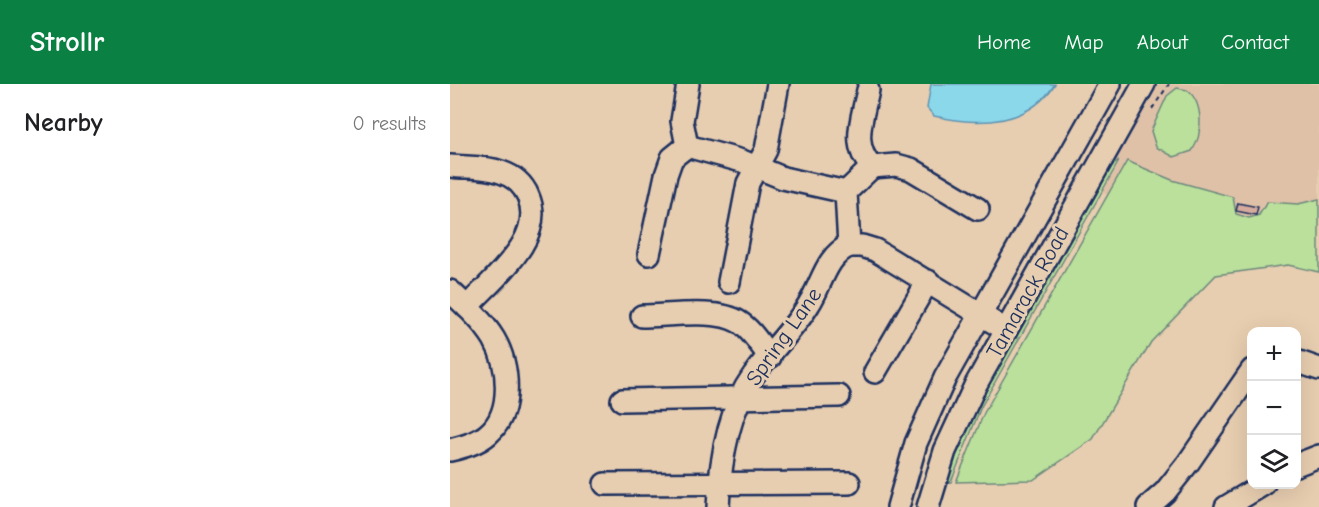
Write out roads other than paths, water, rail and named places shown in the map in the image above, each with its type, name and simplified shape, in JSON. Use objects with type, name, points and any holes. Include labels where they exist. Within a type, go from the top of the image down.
[{"type":"street","points":[[687,146],[682,122],[688,84]]},
{"type":"street","points":[[729,282],[748,183],[759,168],[766,150],[778,84]]},
{"type":"street","name":"Tamarack Road","points":[[898,507],[905,475],[928,414],[981,312],[1110,84]]},
{"type":"street","name":"Tamarack Road","points":[[928,507],[958,421],[1006,330],[1144,84]]},
{"type":"street","points":[[868,90],[857,145],[863,158],[872,167]]},
{"type":"street","points":[[687,146],[759,168],[783,178],[846,192]]},
{"type":"street","points":[[649,254],[666,175],[672,158],[687,146]]},
{"type":"street","points":[[450,165],[486,168],[514,178],[525,189],[533,217],[524,243],[467,307]]},
{"type":"street","points":[[978,209],[911,169],[896,165],[872,167],[846,192],[849,246],[862,246],[874,250],[981,312],[1006,330]]},
{"type":"street","name":"Spring Lane","points":[[718,507],[723,458],[741,396],[753,375],[770,357],[811,302],[831,260],[839,250],[849,246]]},
{"type":"street","points":[[875,372],[928,281]]},
{"type":"street","points":[[450,291],[492,336],[502,353],[506,375],[505,397],[500,417],[489,434],[471,444],[450,450]]},
{"type":"street","points":[[642,316],[718,315],[731,318],[741,323],[770,357]]},
{"type":"street","points":[[1301,363],[1319,369]]},
{"type":"street","points":[[1148,507],[1165,492],[1188,463],[1247,376]]},
{"type":"street","points":[[622,400],[741,396],[839,396]]},
{"type":"street","points":[[606,484],[849,483]]},
{"type":"street","points":[[1226,507],[1256,489]]},
{"type":"water","points":[[931,84],[1055,84],[1044,98],[1031,108],[1016,115],[1001,120],[968,121],[934,116],[927,108]]}]
